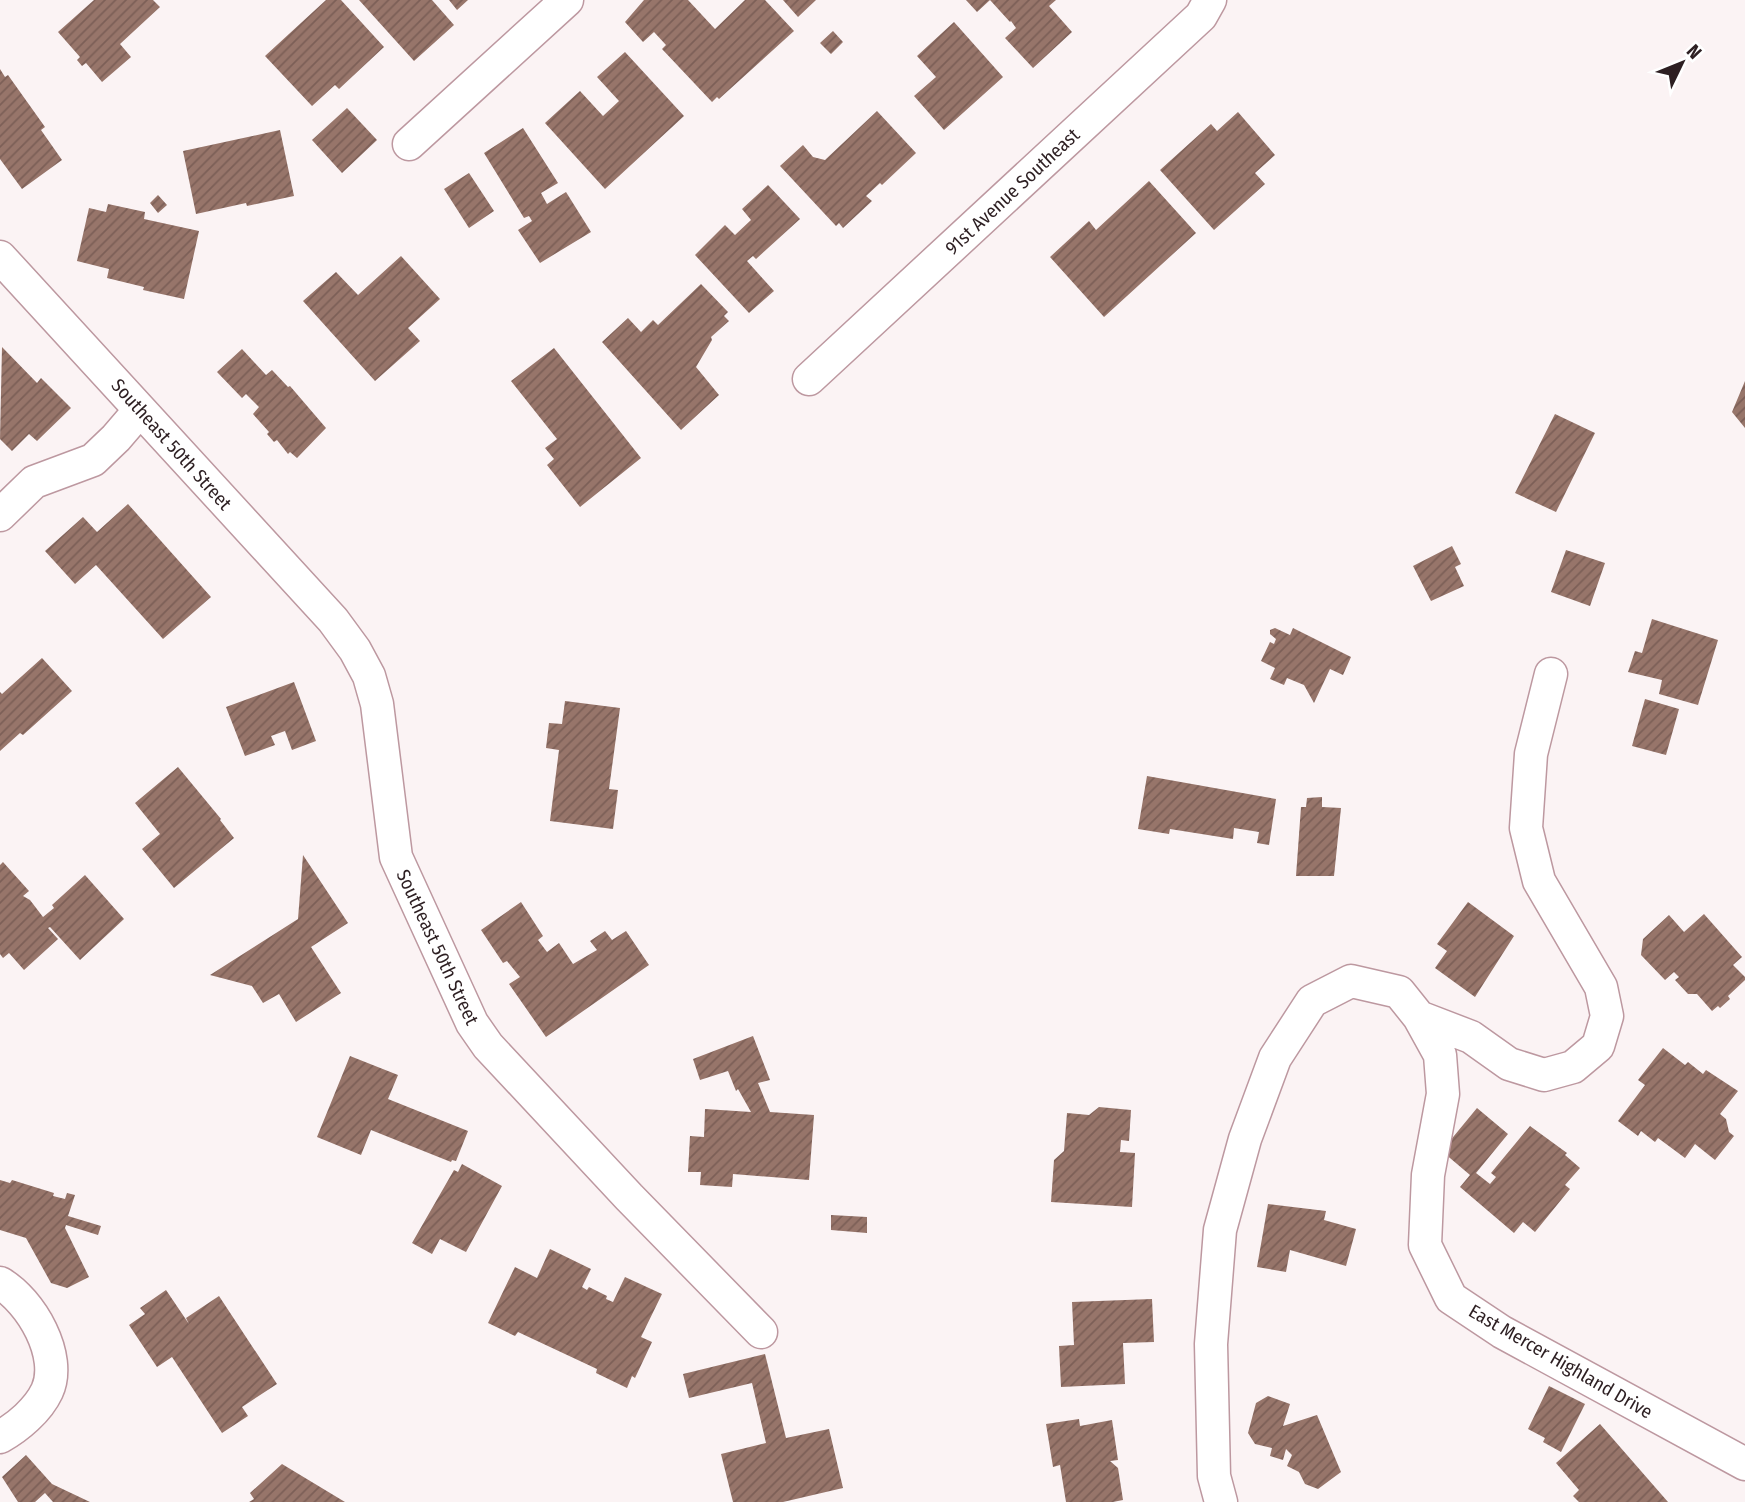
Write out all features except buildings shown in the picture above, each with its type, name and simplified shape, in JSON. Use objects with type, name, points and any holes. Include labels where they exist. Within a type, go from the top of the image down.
[{"type":"street","points":[[409,144],[567,0]]},
{"type":"street","name":"91st Avenue Southeast","points":[[808,379],[1201,16],[1210,0]]},
{"type":"street","name":"Southeast 50th Street","points":[[0,257],[332,620],[355,650],[369,676],[377,704],[396,858],[472,1023],[488,1046],[629,1197],[761,1332]]},
{"type":"street","points":[[0,515],[34,482],[93,460],[140,410]]},
{"type":"street","name":"East Mercer Highland Drive","points":[[1419,1017],[1471,1037],[1508,1064],[1544,1075],[1573,1067],[1598,1046],[1607,1016],[1601,987],[1539,881],[1526,828],[1531,754],[1551,674]]},
{"type":"street","name":"East Mercer Highland Drive","points":[[1221,1502],[1214,1476],[1211,1344],[1220,1230],[1245,1139],[1275,1058],[1312,1001],[1351,981],[1399,992],[1419,1017],[1440,1055],[1443,1094],[1427,1175],[1426,1245],[1451,1298],[1502,1332],[1745,1464]]},
{"type":"street","points":[[0,1283],[11,1289],[33,1313],[44,1335],[50,1365],[48,1390],[34,1410],[0,1437]]}]
